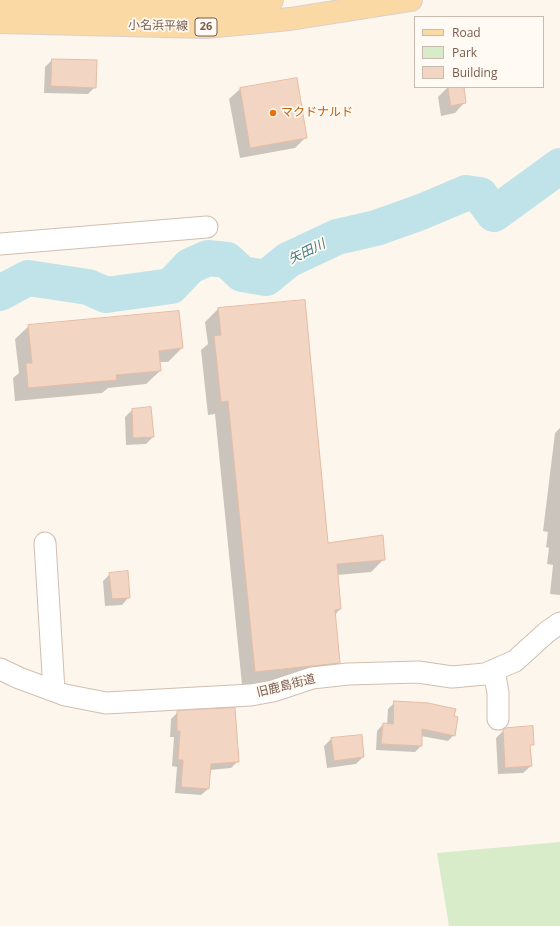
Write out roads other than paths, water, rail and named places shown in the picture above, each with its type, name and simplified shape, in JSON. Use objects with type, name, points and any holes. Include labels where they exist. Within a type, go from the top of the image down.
[{"type":"main road","name":"小名浜平線","points":[[0,2],[134,9],[234,6],[272,0]]},
{"type":"main road","name":"小名浜平線","points":[[0,22],[206,27],[290,19],[410,0]]},
{"type":"street","points":[[0,244],[207,227]]},
{"type":"street","points":[[45,543],[54,691]]},
{"type":"street","name":"旧鹿島街道","points":[[0,669],[54,691],[106,703],[251,695],[274,691],[312,678],[348,674],[418,672],[452,677],[485,674],[515,661],[547,632],[560,623]]},
{"type":"street","points":[[494,670],[498,693],[498,719]]},
{"type":"waterway","name":"矢田川","points":[[0,293],[28,278],[88,287],[106,295],[171,286],[190,266],[208,258],[227,260],[242,274],[266,278],[288,260],[337,237],[376,228],[421,212],[466,193],[480,195],[494,214],[560,166]]},
{"type":"place","name":"マクドナルド","points":[[273,113]]}]
